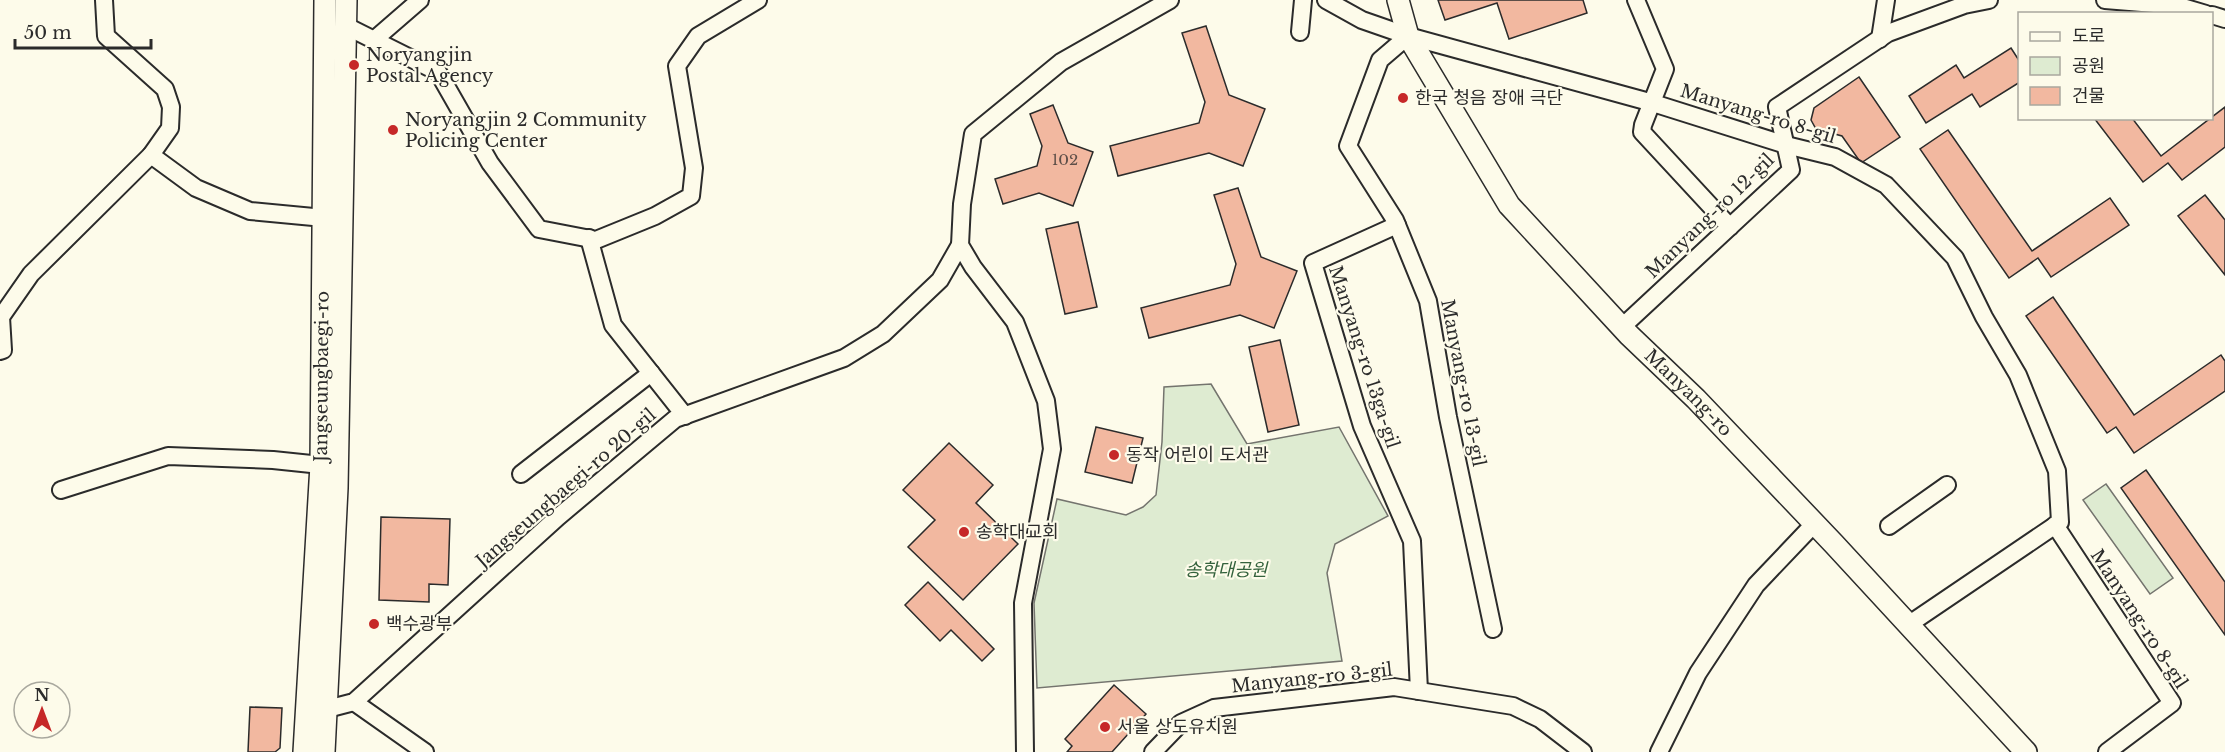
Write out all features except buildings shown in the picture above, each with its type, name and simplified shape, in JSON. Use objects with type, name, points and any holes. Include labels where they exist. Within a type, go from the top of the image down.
[{"type":"street","points":[[0,351],[3,350],[1,317],[31,274],[152,155],[170,128],[171,107],[165,89],[106,36],[104,0]]},
{"type":"street","name":"Jangseungbaegi-ro","points":[[304,752],[321,465],[325,0]]},
{"type":"street","name":"Jangseungbaegi-ro","points":[[324,752],[337,488],[346,0]]},
{"type":"street","points":[[375,39],[420,0]]},
{"type":"street","points":[[346,26],[438,72],[490,163],[539,229],[596,240],[655,216],[691,196],[694,168],[678,66],[698,36],[758,0]]},
{"type":"street","points":[[1025,752],[1023,603],[1052,449],[1046,401],[1015,322],[973,267],[960,245],[962,204],[973,134],[1061,62],[1170,0]]},
{"type":"street","points":[[1300,32],[1303,0]]},
{"type":"street","name":"Manyang-ro 8-gil","points":[[1326,0],[1362,20],[1408,36],[1653,103],[1786,145],[1835,157],[1886,185],[1955,258],[1984,317],[2018,375],[2057,471],[2061,522],[2055,525],[2172,703],[2111,749]]},
{"type":"street","name":"Manyang-ro","points":[[1398,0],[1408,36],[1509,206],[1622,327],[1696,399],[2025,752]]},
{"type":"street","points":[[1636,0],[1665,69],[1642,132],[1730,227]]},
{"type":"street","points":[[1880,39],[1886,0]]},
{"type":"street","name":"Manyang-ro 12-gil","points":[[1622,327],[1791,170],[1777,107],[1888,33],[1964,5],[1989,0]]},
{"type":"street","points":[[2104,0],[2179,6],[2199,12]]},
{"type":"street","name":"Manyang-ro 13-gil","points":[[1408,36],[1380,60],[1348,146],[1397,225],[1428,301],[1448,417],[1493,629]]},
{"type":"street","points":[[152,155],[196,188],[250,211],[324,218]]},
{"type":"street","name":"Manyang-ro 13ga-gil","points":[[1397,225],[1313,263],[1362,426],[1412,541],[1419,691]]},
{"type":"street","points":[[589,238],[613,325],[685,416]]},
{"type":"street","name":"Jangseungbaegi-ro 20-gil","points":[[327,709],[354,702],[558,517],[675,419],[844,358],[883,334],[940,280],[960,245]]},
{"type":"street","points":[[521,474],[651,373]]},
{"type":"street","points":[[61,490],[168,456],[273,460],[321,465]]},
{"type":"street","points":[[1889,526],[1947,485]]},
{"type":"street","points":[[1659,752],[1698,673],[1756,585],[1814,524]]},
{"type":"street","points":[[1908,625],[2055,525]]},
{"type":"street","name":"Manyang-ro 3-gil","points":[[1153,752],[1181,723],[1214,708],[1394,687],[1513,706],[1540,719],[1583,752]]},
{"type":"street","points":[[354,702],[425,752]]},
{"type":"green space","name":"송학대공원","points":[[1211,384],[1247,444],[1339,427],[1388,516],[1335,544],[1327,573],[1342,661],[1037,688],[1034,603],[1057,499],[1126,515],[1143,507],[1156,495],[1162,442],[1164,387]]},
{"type":"green space","points":[[2106,484],[2173,578],[2150,594],[2083,500]]},
{"type":"place","name":"Noryangjin Postal Agency","points":[[354,65]]},
{"type":"place","name":"한국 청음 장애 극단","points":[[1403,98]]},
{"type":"place","name":"Noryangjin 2 Community Policing Center","points":[[393,130]]},
{"type":"place","name":"동작 어린이 도서관","points":[[1114,455]]},
{"type":"place","name":"송학대교회","points":[[964,532]]},
{"type":"place","name":"백수광부","points":[[374,624]]},
{"type":"place","name":"서울 상도유치원","points":[[1105,727]]}]
